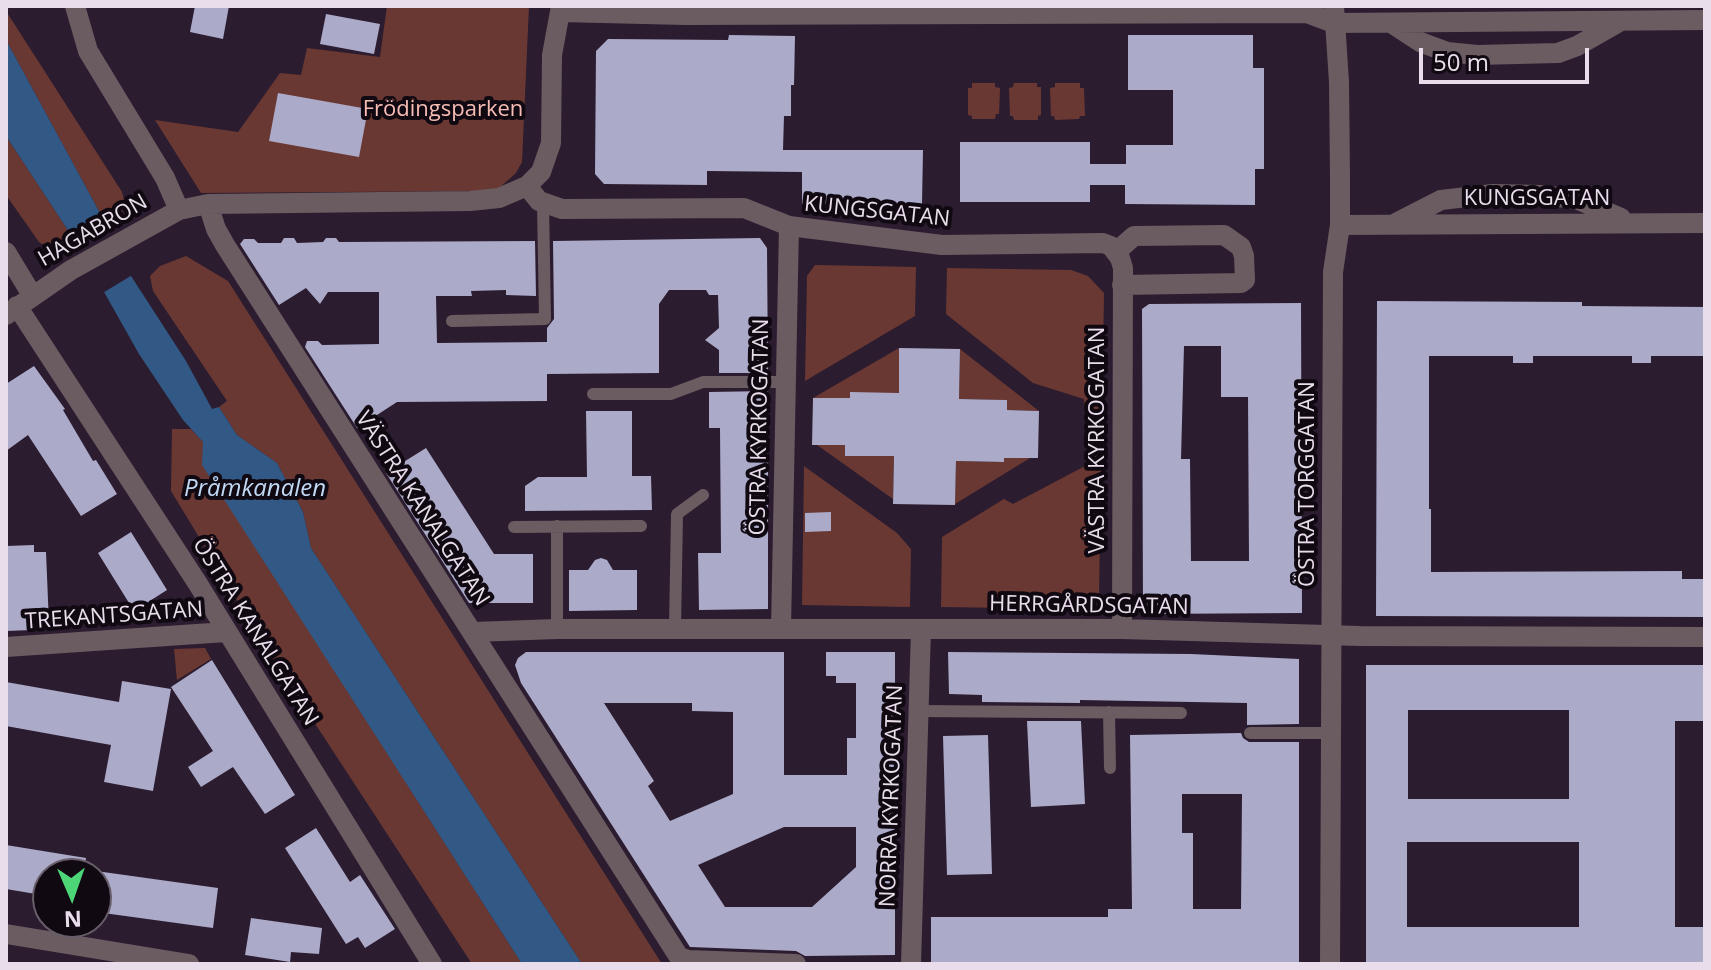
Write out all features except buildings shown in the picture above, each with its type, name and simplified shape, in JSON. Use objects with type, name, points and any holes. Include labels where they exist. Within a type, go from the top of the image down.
[{"type":"street","points":[[75,6],[88,51],[165,178],[179,210],[208,204],[470,201],[499,198],[527,186],[541,172],[551,143],[552,55],[561,9],[1307,13],[1391,23],[1705,20]]},
{"type":"street","name":"ÖSTRA TORGGATAN","points":[[1330,964],[1333,272],[1340,225],[1339,82],[1334,14]]},
{"type":"street","points":[[1391,23],[1420,42],[1447,52],[1477,55],[1558,53],[1622,21]]},
{"type":"street","points":[[527,186],[543,203]]},
{"type":"street","name":"KUNGSGATAN","points":[[1392,225],[1441,200],[1493,194],[1576,199],[1635,223]]},
{"type":"street","name":"KUNGSGATAN","points":[[543,203],[569,210],[744,208],[780,223],[942,245],[1103,243],[1116,252]]},
{"type":"street","name":"VÄSTRA KANALGATAN","points":[[208,204],[225,245],[679,957],[688,960],[796,964]]},
{"type":"street","name":"HAGABRON","points":[[18,305],[71,270],[179,210]]},
{"type":"street","name":"ÖSTRA KYRKOGATAN","points":[[780,223],[784,382],[781,628]]},
{"type":"street","name":"KUNGSGATAN","points":[[1340,225],[1705,223]]},
{"type":"street","points":[[1116,252],[1134,236],[1224,235],[1241,247],[1244,256],[1245,280],[1241,283],[1122,285]]},
{"type":"street","name":"ÖSTRA KANALGATAN","points":[[6,252],[18,305],[198,584],[432,964]]},
{"type":"street","name":"VÄSTRA KYRKOGATAN","points":[[1116,252],[1123,268],[1122,629]]},
{"type":"street","name":"HERRGÅRDSGATAN","points":[[473,632],[675,628],[1122,629],[1331,635],[1705,637]]},
{"type":"street","name":"NORRA KYRKOGATAN","points":[[911,964],[921,629]]},
{"type":"street","name":"TREKANTSGATAN","points":[[6,647],[226,632]]},
{"type":"street","points":[[6,934],[189,964]]},
{"type":"lane","points":[[452,321],[545,319],[543,203]]},
{"type":"lane","points":[[593,394],[671,394],[703,382],[784,382]]},
{"type":"lane","points":[[675,628],[677,514],[703,495]]},
{"type":"lane","points":[[557,526],[557,629]]},
{"type":"lane","points":[[514,527],[641,526]]},
{"type":"lane","points":[[918,711],[1181,713]]},
{"type":"lane","points":[[1109,712],[1110,768]]},
{"type":"lane","points":[[1250,733],[1331,733]]},
{"type":"green space","name":"Frödingsparken","points":[[387,6],[529,6],[522,162],[516,173],[498,189],[475,191],[201,193],[155,120],[238,132],[280,73],[301,75],[307,48],[380,57]]},
{"type":"green space","points":[[6,11],[122,192],[125,204],[119,216],[106,224],[6,40]]},
{"type":"green space","points":[[972,83],[995,83],[995,87],[1000,88],[999,114],[995,119],[972,119],[968,115],[968,88],[972,88]]},
{"type":"green space","points":[[1014,83],[1037,83],[1037,87],[1041,87],[1041,115],[1038,120],[1014,120],[1010,116],[1009,88]]},
{"type":"green space","points":[[1055,83],[1080,83],[1080,88],[1084,88],[1085,116],[1055,120],[1051,116],[1050,88],[1055,87]]},
{"type":"green space","points":[[6,136],[77,244],[59,250],[39,242],[6,195]]},
{"type":"green space","points":[[186,256],[228,281],[662,964],[582,964],[311,548],[303,512],[277,463],[237,435],[219,407],[227,401],[153,291],[150,276],[160,266]]},
{"type":"green space","points":[[815,265],[916,267],[915,316],[805,381],[807,276]]},
{"type":"green space","points":[[947,268],[1071,270],[1088,276],[1104,293],[1102,411],[1093,419],[1086,419],[1084,399],[1033,383],[946,314]]},
{"type":"green space","points":[[899,348],[899,393],[850,393],[850,398],[813,398]]},
{"type":"green space","points":[[960,349],[1039,411],[1007,410],[1006,400],[959,399]]},
{"type":"green space","points":[[172,429],[191,429],[203,442],[203,465],[522,964],[472,964],[271,656],[171,491]]},
{"type":"green space","points":[[817,445],[845,445],[846,456],[894,456],[893,499]]},
{"type":"green space","points":[[1085,451],[1091,451],[1101,459],[1099,598],[1095,606],[1079,609],[941,607],[942,537],[1004,499],[1013,504],[1085,466]]},
{"type":"green space","points":[[1004,458],[1030,458],[955,504],[956,461],[1003,462]]},
{"type":"green space","points":[[804,466],[897,533],[911,549],[910,607],[802,605]]},
{"type":"green space","points":[[205,648],[211,659],[177,680],[174,649]]},
{"type":"water","name":"Pråmkanalen","points":[[6,40],[131,276],[186,361],[212,409],[219,407],[237,435],[277,463],[303,512],[311,548],[582,964],[522,964],[202,465],[203,442],[183,420],[139,354],[77,244],[6,136]]},
{"type":"pier","points":[[110,222],[134,274],[101,294],[73,247]]}]
